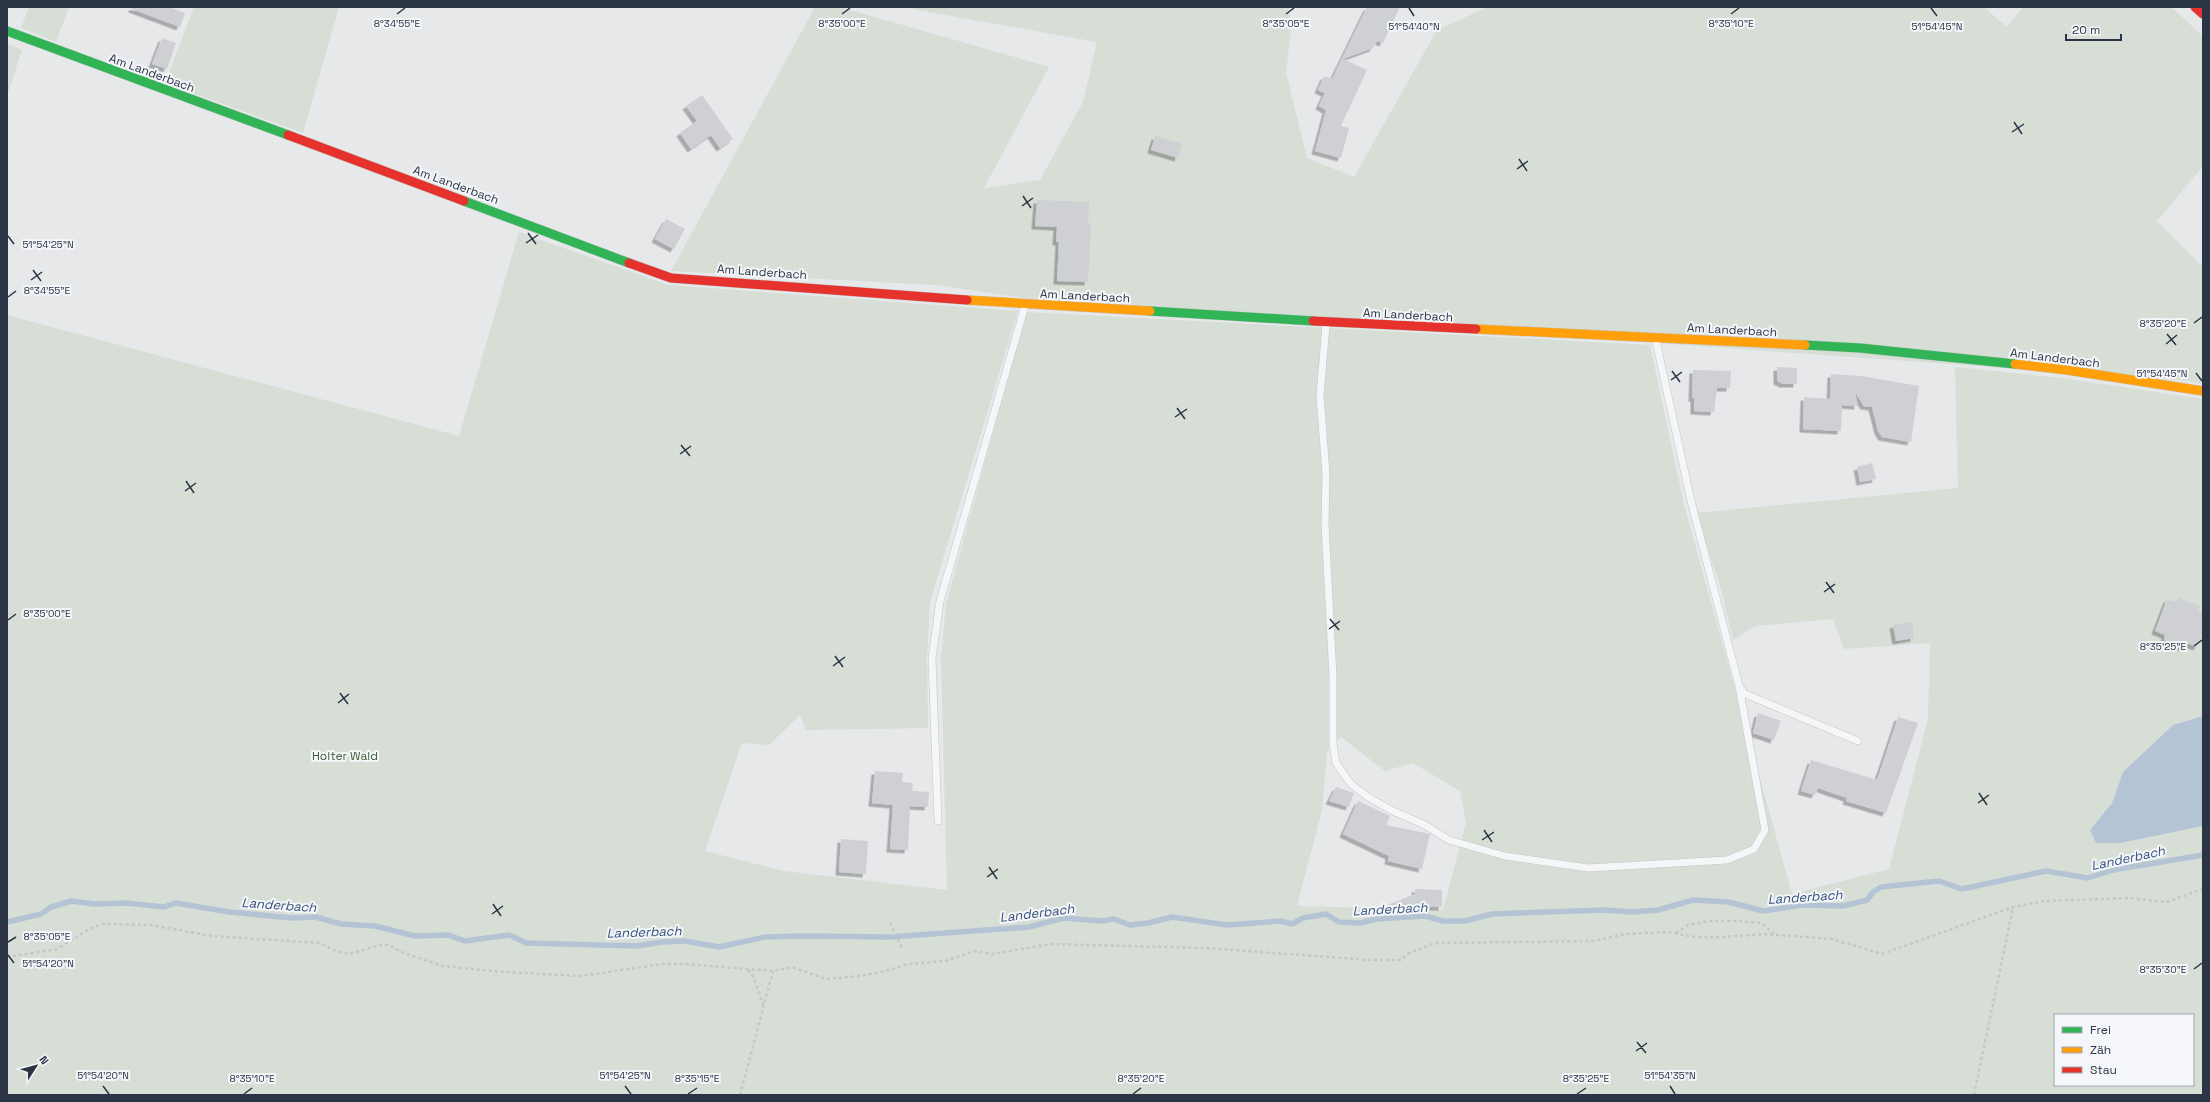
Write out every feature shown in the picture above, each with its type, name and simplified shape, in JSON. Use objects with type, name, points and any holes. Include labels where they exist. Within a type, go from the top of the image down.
[{"type":"street","points":[[2195,7],[2203,14]]},
{"type":"street","name":"Am Landerbach","points":[[7,31],[671,278],[1025,304],[1326,322],[1860,348],[2067,370],[2203,391]]},
{"type":"lane","points":[[938,821],[932,658],[940,601],[1025,304]]},
{"type":"lane","points":[[1326,322],[1320,396],[1326,473],[1326,539],[1334,677],[1333,744],[1336,762],[1351,784],[1368,797],[1393,812],[1425,825],[1449,840],[1505,856],[1588,868],[1727,860],[1754,849],[1765,830],[1739,686],[1691,501],[1656,339]]},
{"type":"lane","points":[[1739,686],[1745,694],[1858,741]]},
{"type":"path","points":[[7,957],[57,949],[91,928],[103,924],[151,925],[212,936],[320,943],[336,951],[349,954],[381,945],[388,945],[404,953],[442,966],[504,972],[581,976],[662,964],[686,964],[773,971],[792,967],[807,970],[826,979],[844,978],[889,970],[908,964],[945,961],[975,951],[992,954],[1050,944],[1206,948],[1370,960],[1401,960],[1410,953],[1435,943],[1593,941],[1625,934],[1667,932],[1694,937],[1775,934],[1832,939],[1882,954],[2013,907],[2044,901],[2129,898],[2167,902],[2203,889]]},
{"type":"path","points":[[1974,1095],[2013,907]]},
{"type":"path","points":[[1676,933],[1688,926],[1709,920],[1741,920],[1761,923],[1775,934]]},
{"type":"path","points":[[890,923],[903,950]]},
{"type":"path","points":[[747,969],[754,978],[763,1006]]},
{"type":"path","points":[[740,1095],[773,971]]},
{"type":"green space","points":[[29,7],[69,7],[56,42],[21,28]]},
{"type":"green space","points":[[194,7],[339,7],[303,133],[165,83]]},
{"type":"green space","points":[[815,7],[840,7],[1049,67],[984,188],[1040,180],[1083,102],[1097,42],[912,9],[912,7],[1289,7],[1291,31],[1286,72],[1307,158],[1354,177],[1437,30],[1488,7],[1984,7],[2007,27],[2023,7],[2171,7],[2203,36],[2203,166],[2157,221],[2203,267],[2203,384],[2190,381],[1025,298],[935,285],[671,271]]},
{"type":"green space","points":[[7,44],[22,50],[7,96]]},
{"type":"green space","name":"Holter Wald","points":[[519,232],[669,285],[1018,311],[930,602],[927,657],[928,728],[806,730],[800,715],[769,745],[742,743],[705,851],[784,871],[947,890],[941,658],[946,604],[1026,312],[1650,345],[1684,505],[1792,894],[1889,869],[1928,719],[1930,643],[1844,649],[1833,619],[1755,626],[1733,640],[1721,589],[1696,513],[1958,488],[1955,367],[2062,378],[2203,399],[2203,716],[2173,725],[2123,772],[2112,803],[2090,830],[2096,843],[2121,843],[2203,826],[2203,1095],[7,1095],[7,315],[459,436]],"holes":[[[1341,737],[1385,771],[1413,763],[1460,791],[1466,823],[1443,910],[1297,906],[1322,810],[1327,751]]]},
{"type":"water","points":[[2203,716],[2203,826],[2121,843],[2096,843],[2090,830],[2112,803],[2123,772],[2173,725]]},
{"type":"building","points":[[132,7],[169,7],[185,13],[180,27],[132,9]]},
{"type":"building","points":[[1367,7],[1400,7],[1383,43],[1377,41],[1373,48],[1343,59],[1367,70],[1341,126],[1349,128],[1341,158],[1315,151],[1326,110],[1319,106],[1325,93],[1318,90],[1324,76],[1332,79]]},
{"type":"building","points":[[162,38],[176,43],[167,69],[152,64]]},
{"type":"building","points":[[702,95],[733,139],[720,148],[711,135],[691,149],[680,133],[697,121],[686,106]]},
{"type":"building","points":[[1155,136],[1182,144],[1178,158],[1151,150]]},
{"type":"building","points":[[1037,200],[1089,202],[1088,223],[1091,223],[1088,282],[1057,281],[1059,242],[1056,242],[1057,227],[1035,226]]},
{"type":"building","points":[[666,219],[685,229],[674,249],[655,239]]},
{"type":"building","points":[[1777,367],[1797,368],[1797,384],[1783,384],[1777,381]]},
{"type":"building","points":[[1693,370],[1731,371],[1730,388],[1717,388],[1714,412],[1694,411],[1694,398],[1692,398]]},
{"type":"building","points":[[1831,374],[1861,376],[1919,386],[1911,442],[1882,437],[1878,431],[1872,407],[1864,406],[1855,392],[1858,406],[1842,405],[1841,431],[1803,429],[1804,397],[1830,399]]},
{"type":"building","points":[[1872,463],[1876,479],[1860,482],[1857,467]]},
{"type":"building","points":[[2179,598],[2200,606],[2198,611],[2203,613],[2203,631],[2197,647],[2186,643],[2184,648],[2164,640],[2165,635],[2155,631],[2167,599],[2177,603]]},
{"type":"building","points":[[1912,622],[1914,638],[1896,641],[1893,625]]},
{"type":"building","points":[[1758,713],[1781,721],[1774,740],[1753,733]]},
{"type":"building","points":[[1898,717],[1918,723],[1886,813],[1846,801],[1847,798],[1818,788],[1815,795],[1801,791],[1811,760],[1877,780]]},
{"type":"building","points":[[875,771],[903,773],[902,782],[913,783],[912,791],[929,792],[928,807],[910,806],[908,850],[890,849],[893,805],[872,803]]},
{"type":"building","points":[[1336,787],[1354,793],[1349,807],[1329,801]]},
{"type":"building","points":[[1358,801],[1390,816],[1386,825],[1430,834],[1422,869],[1388,861],[1389,856],[1343,834]]},
{"type":"building","points":[[841,839],[868,841],[866,874],[839,872]]},
{"type":"building","points":[[1415,889],[1442,890],[1442,907],[1385,906],[1415,894]]},
{"type":"waterway","name":"Landerbach","points":[[7,922],[41,914],[51,907],[72,901],[94,904],[126,903],[164,907],[176,903],[229,912],[292,918],[316,917],[341,924],[375,926],[415,936],[448,935],[465,941],[509,935],[526,943],[637,946],[662,942],[685,941],[719,947],[765,937],[890,937],[1029,927],[1063,918],[1102,921],[1114,919],[1130,925],[1148,923],[1172,917],[1227,925],[1281,921],[1292,924],[1303,918],[1326,914],[1339,922],[1360,923],[1377,919],[1425,916],[1443,921],[1465,921],[1492,914],[1605,910],[1632,912],[1658,910],[1693,900],[1729,902],[1763,911],[1803,905],[1843,906],[1867,900],[1873,892],[1881,887],[1939,881],[1962,889],[2046,871],[2088,878],[2113,870],[2203,855]]},
{"type":"traffic: fast","points":[[7,31],[288,135]]},
{"type":"traffic: fast","points":[[464,201],[629,263]]},
{"type":"traffic: fast","points":[[1150,311],[1313,321]]},
{"type":"traffic: fast","points":[[1805,345],[1860,348],[2015,364]]},
{"type":"traffic: slow","points":[[967,300],[1150,311]]},
{"type":"traffic: slow","points":[[1476,329],[1805,345]]},
{"type":"traffic: slow","points":[[2015,364],[2067,370],[2203,391]]},
{"type":"traffic: jam","points":[[2195,7],[2203,14]]},
{"type":"traffic: jam","points":[[288,135],[464,201]]},
{"type":"traffic: jam","points":[[629,263],[671,278],[967,300]]},
{"type":"traffic: jam","points":[[1313,321],[1476,329]]}]
